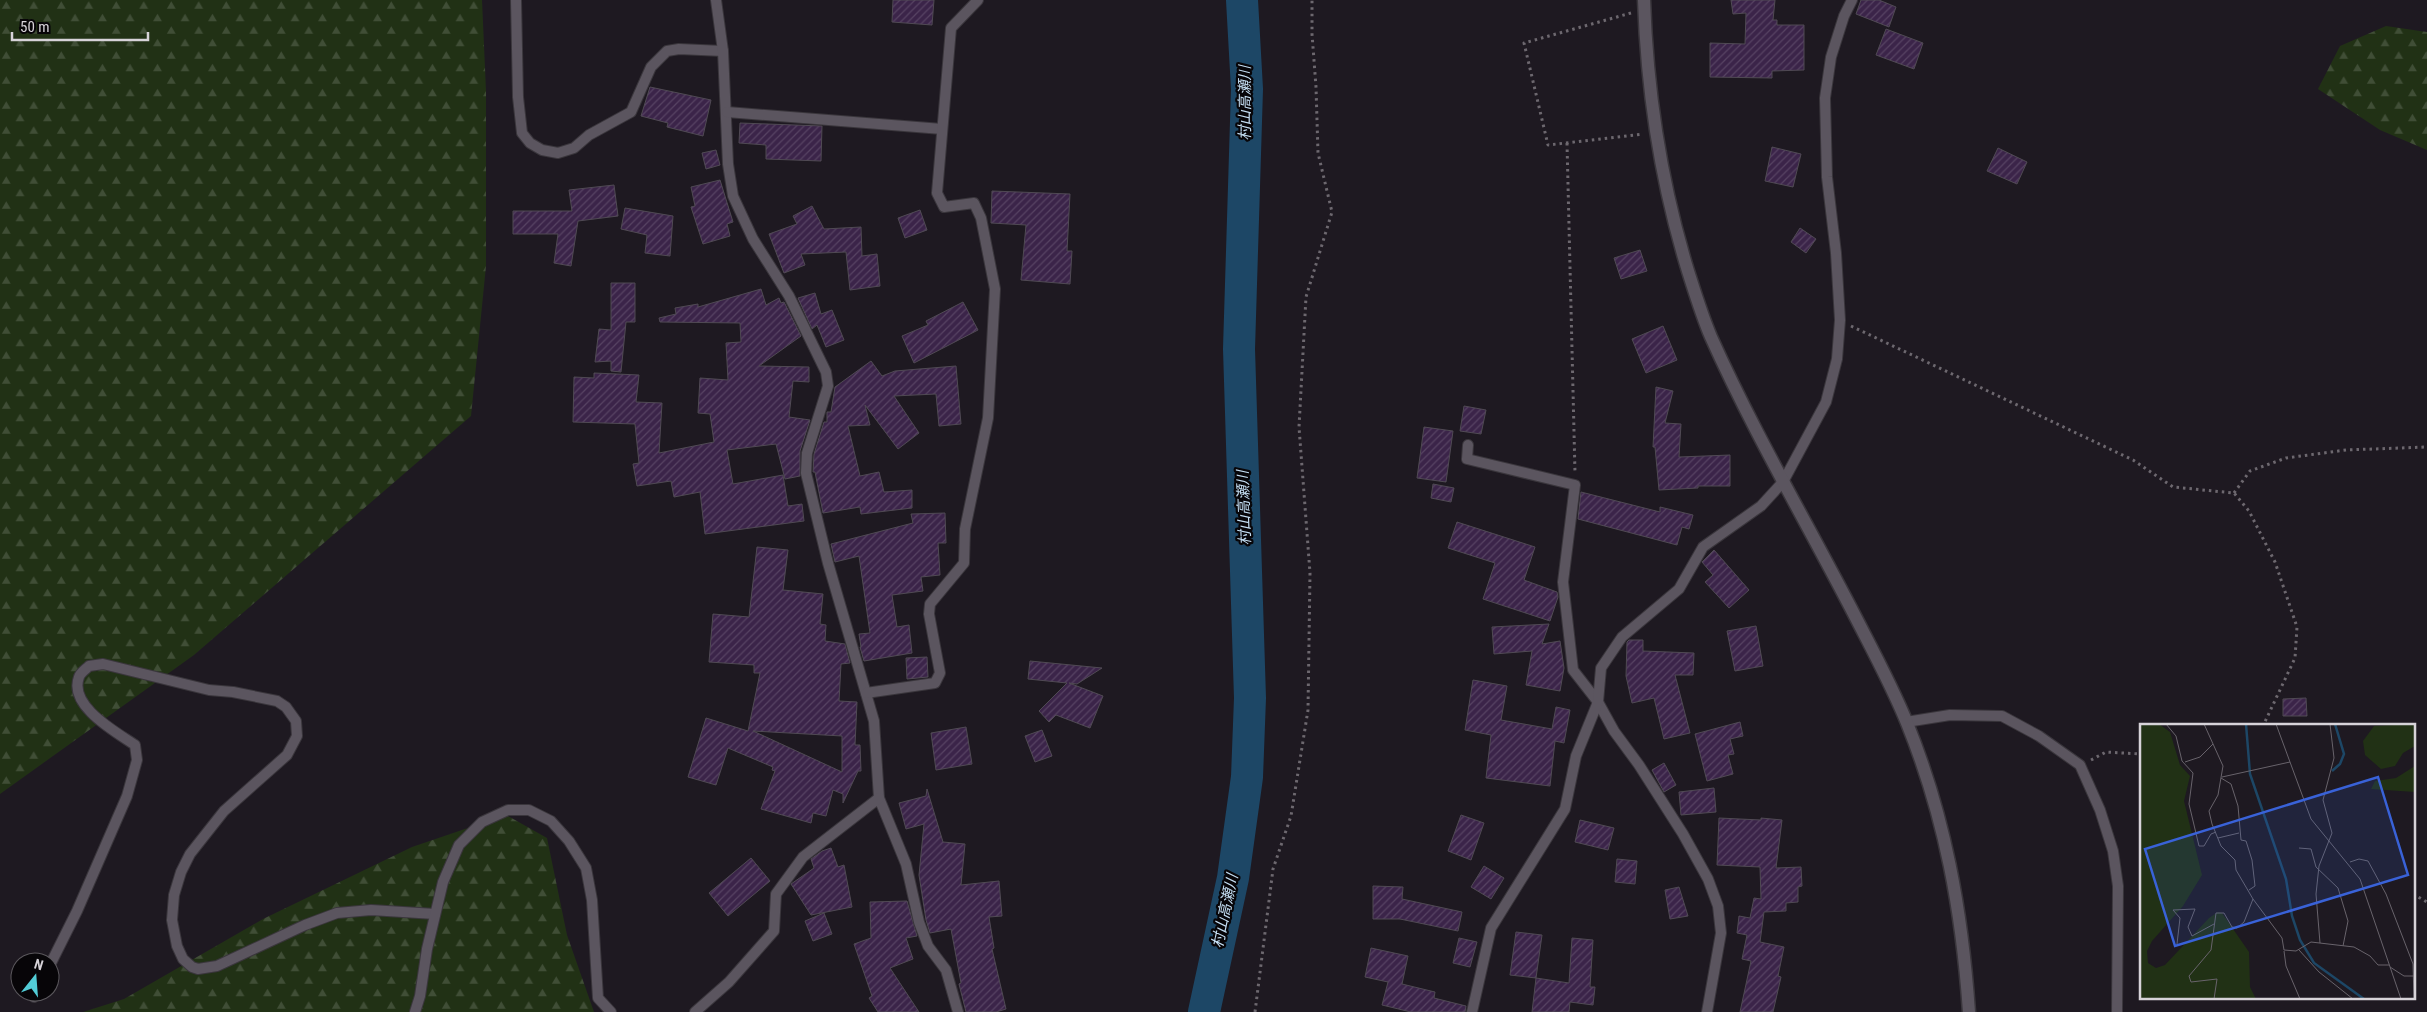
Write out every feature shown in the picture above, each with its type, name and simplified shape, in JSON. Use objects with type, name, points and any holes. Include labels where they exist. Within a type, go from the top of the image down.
[{"type":"street","points":[[1644,5],[1645,48],[1656,133],[1680,245],[1710,336],[1869,644],[1906,722],[1927,779],[1944,838],[1960,915],[1969,1012]]},
{"type":"lane","points":[[516,0],[518,79],[522,133],[530,143],[542,150],[558,153],[574,148],[589,135],[631,112],[651,67],[668,51],[679,49],[723,51]]},
{"type":"lane","points":[[716,0],[723,51],[728,164],[733,196],[753,239],[793,304],[826,372],[828,386],[807,453],[806,473],[828,563],[874,721],[879,798],[906,864],[919,922],[928,946],[946,970],[958,1012]]},
{"type":"lane","points":[[866,693],[935,683],[940,673],[929,614],[930,604],[964,563],[965,529],[988,418],[995,289],[981,218],[974,203],[944,207],[936,193],[950,28],[978,0]]},
{"type":"lane","points":[[1472,1012],[1491,928],[1564,809],[1576,756],[1598,702],[1601,668],[1622,637],[1679,589],[1703,547],[1761,506],[1784,482],[1826,402],[1837,359],[1840,320],[1836,252],[1827,177],[1825,98],[1831,57],[1844,16],[1852,0]]},
{"type":"lane","points":[[727,112],[942,129]]},
{"type":"lane","points":[[1468,445],[1467,459],[1575,485],[1563,582],[1573,670],[1598,702],[1614,731],[1639,765],[1683,834],[1708,879],[1718,906],[1721,933],[1707,1012]]},
{"type":"lane","points":[[56,952],[77,911],[127,796],[137,760],[135,745],[99,721],[86,707],[78,690],[79,676],[89,666],[102,664],[210,690],[233,692],[277,701],[286,708],[296,721],[297,736],[287,755],[224,811],[190,854],[181,872],[174,895],[172,920],[177,946],[184,959],[192,967],[198,969],[217,966],[305,925],[338,913],[371,910],[435,914]]},
{"type":"lane","points":[[1906,722],[1950,715],[2002,716],[2039,736],[2080,765],[2100,810],[2113,851],[2118,886],[2117,1012]]},
{"type":"lane","points":[[696,1012],[729,982],[774,932],[776,894],[803,856],[879,798]]},
{"type":"lane","points":[[414,1012],[420,996],[426,948],[443,882],[459,845],[482,822],[508,810],[529,810],[551,821],[569,841],[586,868],[592,900],[598,998],[611,1012]]},
{"type":"path","points":[[1255,1012],[1273,869],[1291,816],[1308,710],[1310,573],[1299,427],[1306,297],[1332,212],[1318,153],[1312,0]]},
{"type":"path","points":[[1644,5],[1524,43],[1548,146],[1656,133]]},
{"type":"path","points":[[1567,143],[1575,485]]},
{"type":"path","points":[[1840,320],[2133,460],[2173,487],[2234,493],[2249,511],[2275,562],[2297,627],[2296,658],[2264,724]]},
{"type":"path","points":[[2234,493],[2250,471],[2286,458],[2346,450],[2427,447]]},
{"type":"path","points":[[2080,765],[2106,752],[2140,754]]},
{"type":"path","points":[[2414,895],[2427,902]]},
{"type":"green space","points":[[0,0],[482,0],[486,91],[486,266],[471,416],[194,655],[0,794]]},
{"type":"green space","points":[[2386,26],[2427,32],[2427,150],[2380,130],[2318,89],[2340,46]]},
{"type":"green space","points":[[506,815],[547,838],[567,935],[594,1012],[83,1012],[124,999],[263,919],[412,847]]},
{"type":"building","points":[[893,0],[934,0],[932,25],[892,22]]},
{"type":"building","points":[[1731,0],[1775,0],[1773,20],[1777,20],[1777,25],[1804,25],[1804,70],[1772,71],[1772,78],[1710,77],[1710,43],[1745,44],[1746,13],[1733,14]]},
{"type":"building","points":[[1861,0],[1879,0],[1896,7],[1889,27],[1856,14]]},
{"type":"building","points":[[1886,29],[1923,43],[1914,69],[1876,55]]},
{"type":"building","points":[[650,87],[711,100],[703,136],[667,127],[668,123],[641,116]]},
{"type":"building","points":[[740,123],[822,126],[821,161],[766,159],[766,145],[739,143]]},
{"type":"building","points":[[1772,147],[1801,154],[1793,187],[1765,181]]},
{"type":"building","points":[[1998,148],[2027,162],[2017,184],[1987,171]]},
{"type":"building","points":[[716,150],[720,165],[706,169],[702,153]]},
{"type":"building","points":[[720,180],[733,222],[727,224],[730,236],[703,244],[691,207],[695,206],[691,187]]},
{"type":"building","points":[[614,185],[618,216],[578,221],[571,266],[554,263],[558,234],[513,234],[513,211],[572,211],[569,190]]},
{"type":"building","points":[[992,191],[1070,194],[1067,251],[1072,251],[1070,284],[1021,280],[1026,225],[991,223]]},
{"type":"building","points":[[812,206],[824,229],[861,227],[862,256],[877,254],[880,286],[850,290],[846,252],[801,254],[805,265],[784,273],[769,234],[797,224],[793,216]]},
{"type":"building","points":[[625,208],[673,216],[670,256],[645,253],[647,235],[621,229]]},
{"type":"building","points":[[920,210],[927,230],[905,238],[898,218]]},
{"type":"building","points":[[1800,228],[1816,239],[1806,253],[1791,242]]},
{"type":"building","points":[[1640,250],[1647,271],[1621,279],[1614,258]]},
{"type":"building","points":[[611,283],[635,283],[635,322],[626,322],[621,372],[611,371],[611,361],[595,362],[599,329],[611,330]]},
{"type":"building","points":[[761,289],[766,305],[779,298],[781,303],[784,302],[801,336],[759,366],[809,367],[809,382],[793,381],[789,417],[810,420],[800,451],[800,476],[785,479],[776,444],[727,450],[733,484],[783,475],[788,506],[802,504],[804,521],[705,534],[700,492],[674,497],[671,481],[637,486],[633,464],[639,463],[635,424],[573,422],[574,377],[594,378],[594,373],[639,375],[636,402],[662,403],[659,453],[714,442],[710,414],[698,413],[700,378],[728,380],[726,343],[741,342],[740,323],[660,322],[659,318],[676,314],[675,308],[698,304],[698,307]]},
{"type":"building","points":[[815,293],[821,314],[832,310],[844,340],[826,347],[817,325],[812,329],[798,298]]},
{"type":"building","points":[[963,302],[978,330],[914,363],[902,336],[928,325],[926,321]]},
{"type":"building","points":[[1663,326],[1677,360],[1646,373],[1632,339]]},
{"type":"building","points":[[871,361],[882,376],[895,371],[956,366],[961,424],[939,426],[936,394],[894,396],[919,433],[898,449],[865,405],[870,425],[848,426],[860,476],[879,472],[884,492],[912,490],[912,508],[861,514],[860,507],[823,513],[815,472],[813,472],[814,454],[824,422],[827,422],[827,412],[831,412],[835,387]]},
{"type":"building","points":[[1656,387],[1673,391],[1665,423],[1681,424],[1679,457],[1730,455],[1730,486],[1698,486],[1698,488],[1659,490],[1655,447],[1653,447]]},
{"type":"building","points":[[1464,406],[1486,410],[1481,434],[1460,431]]},
{"type":"building","points":[[1424,427],[1453,431],[1446,482],[1417,478]]},
{"type":"building","points":[[1433,484],[1454,488],[1451,502],[1431,498]]},
{"type":"building","points":[[1581,492],[1660,512],[1660,507],[1693,515],[1689,529],[1682,527],[1677,545],[1578,519]]},
{"type":"building","points":[[945,513],[946,543],[938,543],[940,575],[921,577],[923,591],[892,595],[897,627],[909,625],[912,653],[864,661],[859,634],[870,633],[859,556],[835,562],[831,544],[913,523],[911,514]]},
{"type":"building","points":[[1457,522],[1535,547],[1524,580],[1557,592],[1558,597],[1550,621],[1483,599],[1495,563],[1448,548]]},
{"type":"building","points":[[757,547],[788,550],[783,590],[823,594],[820,624],[826,625],[825,641],[845,644],[850,663],[841,664],[839,701],[857,702],[855,745],[860,745],[861,771],[858,771],[843,803],[843,794],[833,790],[826,816],[813,813],[811,823],[761,809],[775,771],[772,770],[773,767],[728,748],[716,785],[688,777],[706,718],[748,731],[760,673],[754,673],[754,665],[709,662],[713,614],[749,617]],"holes":[[[753,731],[842,736],[842,772]]]},
{"type":"building","points":[[1714,550],[1749,590],[1729,608],[1705,582],[1713,575],[1702,562]]},
{"type":"building","points":[[1549,624],[1542,644],[1560,641],[1564,668],[1560,691],[1526,685],[1532,651],[1494,654],[1492,627]]},
{"type":"building","points":[[1756,626],[1763,666],[1735,671],[1727,631]]},
{"type":"building","points":[[1629,640],[1643,640],[1643,651],[1694,653],[1693,675],[1675,675],[1690,733],[1664,739],[1654,698],[1632,703],[1626,676],[1627,642]]},
{"type":"building","points":[[927,657],[928,677],[907,679],[906,658]]},
{"type":"building","points":[[1030,661],[1102,668],[1077,684],[1069,683],[1103,696],[1090,728],[1056,715],[1049,722],[1039,711],[1067,683],[1028,679]]},
{"type":"building","points":[[1473,680],[1507,686],[1501,720],[1552,729],[1556,707],[1570,710],[1564,743],[1555,741],[1550,786],[1486,778],[1491,735],[1465,730]]},
{"type":"building","points":[[2306,698],[2307,716],[2283,716],[2283,699]]},
{"type":"building","points":[[1740,722],[1743,736],[1730,739],[1734,754],[1728,755],[1733,774],[1707,781],[1695,734]]},
{"type":"building","points":[[966,727],[972,764],[936,770],[931,733]]},
{"type":"building","points":[[1042,730],[1052,756],[1035,762],[1025,736]]},
{"type":"building","points":[[1664,763],[1676,785],[1664,792],[1652,770]]},
{"type":"building","points":[[1714,788],[1716,812],[1681,815],[1679,792]]},
{"type":"building","points":[[927,789],[943,842],[965,844],[961,885],[999,881],[1002,916],[989,917],[994,948],[992,949],[1006,1009],[996,1012],[966,1012],[959,984],[961,983],[951,929],[930,933],[926,920],[919,875],[924,824],[906,829],[899,803],[926,796]]},
{"type":"building","points":[[1461,815],[1484,823],[1471,860],[1448,851]]},
{"type":"building","points":[[1719,818],[1782,820],[1776,868],[1801,867],[1802,886],[1798,887],[1798,902],[1786,903],[1786,911],[1764,912],[1760,942],[1784,947],[1778,976],[1781,977],[1773,1012],[1740,1012],[1751,961],[1742,959],[1747,935],[1737,933],[1739,916],[1750,918],[1754,898],[1761,899],[1760,867],[1717,865]]},
{"type":"building","points":[[1580,820],[1614,828],[1608,850],[1575,842]]},
{"type":"building","points":[[831,848],[838,867],[844,865],[852,907],[811,915],[791,884],[814,868],[811,859],[822,851]]},
{"type":"building","points":[[751,858],[770,881],[728,916],[709,893]]},
{"type":"building","points":[[1617,859],[1637,861],[1635,884],[1615,882]]},
{"type":"building","points":[[1484,866],[1504,878],[1491,899],[1471,887]]},
{"type":"building","points":[[1373,886],[1403,887],[1402,899],[1462,912],[1458,931],[1400,919],[1373,919]]},
{"type":"building","points":[[1679,887],[1688,916],[1670,919],[1665,890]]},
{"type":"building","points":[[907,901],[917,936],[906,938],[913,959],[890,968],[919,1012],[878,1012],[869,998],[872,996],[854,944],[871,938],[870,902]]},
{"type":"building","points":[[824,913],[832,934],[813,941],[805,921]]},
{"type":"building","points":[[1516,932],[1542,935],[1536,978],[1510,975]]},
{"type":"building","points":[[1459,938],[1477,942],[1470,967],[1453,963]]},
{"type":"building","points":[[1572,938],[1593,940],[1590,987],[1595,987],[1593,1005],[1570,1002],[1569,1012],[1532,1012],[1536,978],[1569,983]]},
{"type":"building","points":[[1371,948],[1408,956],[1402,984],[1435,992],[1434,998],[1466,1006],[1465,1012],[1411,1012],[1382,1005],[1388,982],[1365,977]]},
{"type":"waterway","name":"村山高瀬川","points":[[1204,1012],[1233,878],[1247,777],[1250,698],[1239,349],[1247,89],[1242,0]]}]
